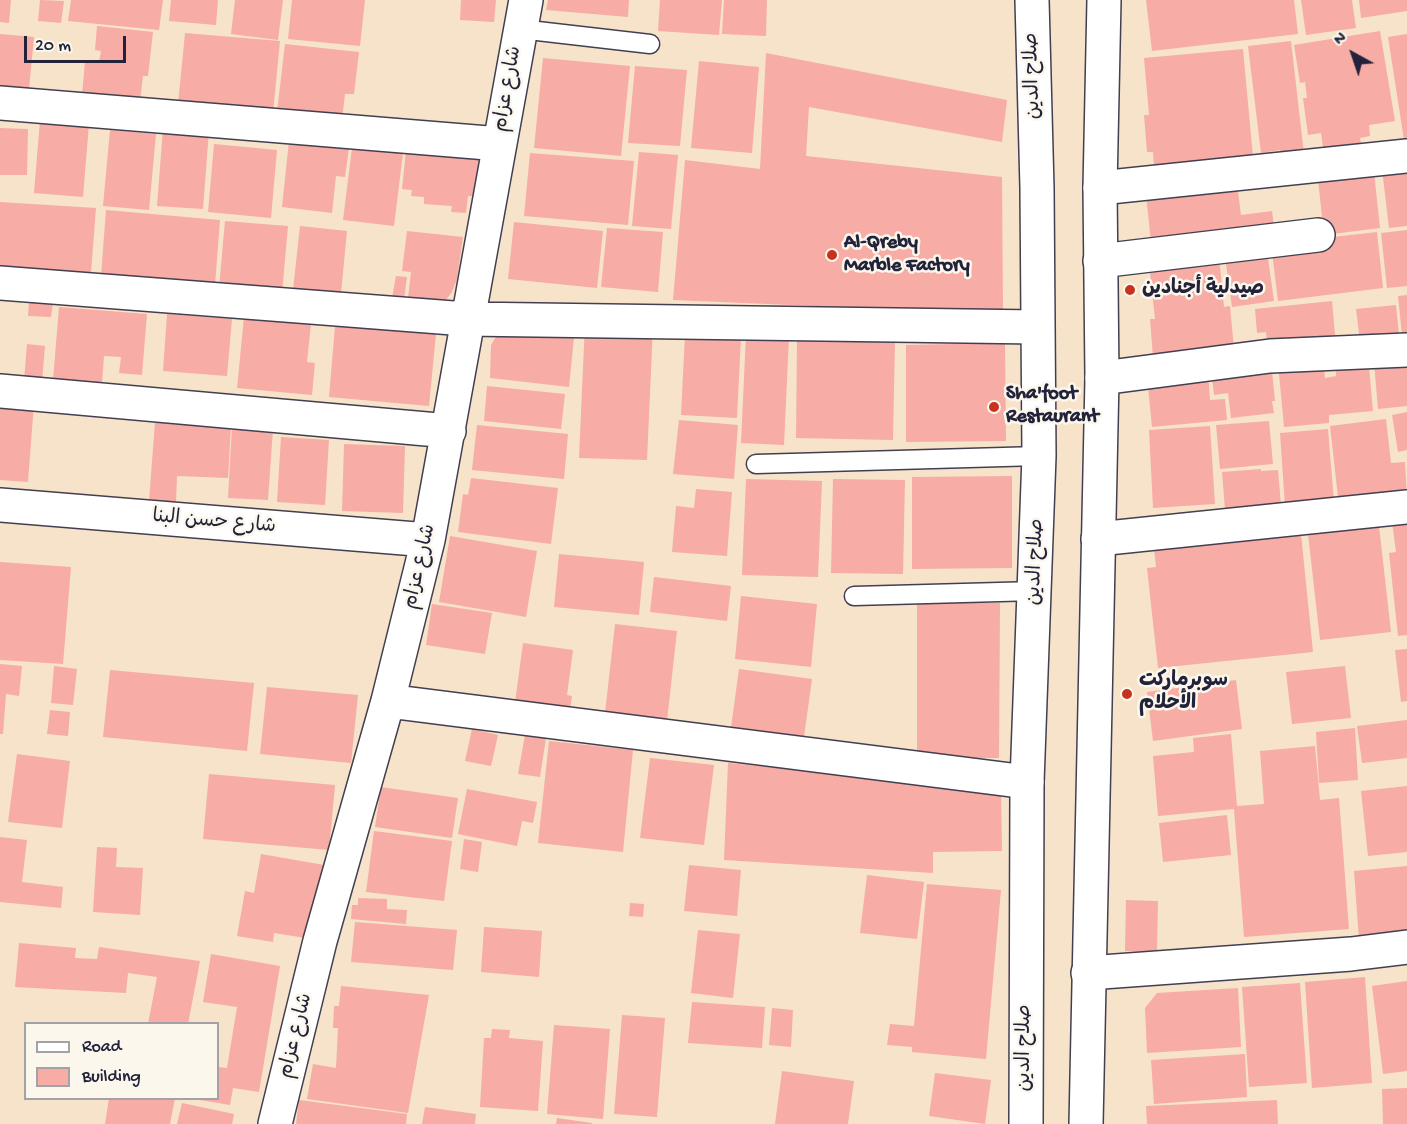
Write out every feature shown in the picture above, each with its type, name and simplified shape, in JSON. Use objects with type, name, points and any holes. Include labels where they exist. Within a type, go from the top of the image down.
[{"type":"main road","name":"صلاح الدين","points":[[1026,1124],[1027,782],[1036,591],[1039,456],[1032,0]]},
{"type":"main road","points":[[1086,1124],[1102,378],[1100,188],[1104,0]]},
{"type":"main road","name":"شارع عزام","points":[[275,1124],[320,941],[388,702],[428,540],[449,431],[466,319],[523,14]]},
{"type":"main road","points":[[0,103],[500,144]]},
{"type":"main road","points":[[1100,188],[1407,156]]},
{"type":"main road","points":[[1100,261],[1318,235]]},
{"type":"main road","points":[[0,284],[466,319],[1038,327]]},
{"type":"main road","points":[[1102,378],[1270,356],[1407,350]]},
{"type":"main road","points":[[0,391],[449,431]]},
{"type":"main road","name":"شارع حسن البنا","points":[[0,505],[428,540]]},
{"type":"main road","points":[[1098,539],[1407,507]]},
{"type":"main road","points":[[388,702],[1027,782]]},
{"type":"main road","points":[[1088,973],[1351,954],[1407,947]]},
{"type":"lane","points":[[523,14],[650,44]]},
{"type":"lane","points":[[756,464],[1039,456]]},
{"type":"lane","points":[[854,596],[1036,591]]},
{"type":"building","points":[[0,0],[11,0],[9,23],[0,22]]},
{"type":"building","points":[[40,0],[64,1],[61,23],[38,21]]},
{"type":"building","points":[[71,0],[163,0],[159,30],[68,21]]},
{"type":"building","points":[[171,0],[218,0],[216,25],[169,21]]},
{"type":"building","points":[[235,0],[283,0],[278,40],[231,34]]},
{"type":"building","points":[[292,0],[365,0],[360,46],[288,39]]},
{"type":"building","points":[[461,0],[496,0],[494,22],[460,20]]},
{"type":"building","points":[[548,0],[629,0],[628,17],[546,10]]},
{"type":"building","points":[[660,0],[722,0],[719,35],[658,31]]},
{"type":"building","points":[[724,0],[767,0],[766,36],[722,34]]},
{"type":"building","points":[[1146,0],[1294,0],[1298,34],[1152,51]]},
{"type":"building","points":[[1301,0],[1352,0],[1356,28],[1306,35]]},
{"type":"building","points":[[1359,0],[1407,0],[1407,11],[1361,18]]},
{"type":"building","points":[[97,26],[153,32],[148,76],[143,76],[140,101],[82,95],[85,61],[99,62],[101,51],[95,50]]},
{"type":"building","points":[[1380,31],[1395,121],[1369,125],[1370,136],[1360,138],[1362,149],[1324,155],[1321,133],[1308,135],[1303,98],[1307,98],[1305,82],[1300,83],[1294,45]]},
{"type":"building","points":[[185,33],[280,41],[273,113],[178,104]]},
{"type":"building","points":[[0,34],[34,37],[29,89],[0,87]]},
{"type":"building","points":[[1407,34],[1407,139],[1404,140],[1388,37]]},
{"type":"building","points":[[1291,41],[1304,154],[1281,157],[1280,150],[1261,153],[1248,46]]},
{"type":"building","points":[[285,44],[359,52],[354,94],[345,94],[342,120],[277,112]]},
{"type":"building","points":[[1243,49],[1253,157],[1154,166],[1153,152],[1147,152],[1144,115],[1149,115],[1144,58]]},
{"type":"building","points":[[766,53],[1007,100],[1002,142],[809,107],[806,156],[1002,177],[1003,314],[673,300],[685,160],[760,169]]},
{"type":"building","points":[[543,58],[630,66],[621,156],[534,148]]},
{"type":"building","points":[[699,61],[759,67],[752,153],[691,148]]},
{"type":"building","points":[[635,66],[687,70],[680,146],[628,143]]},
{"type":"building","points":[[40,120],[89,124],[83,197],[34,193]]},
{"type":"building","points":[[0,128],[28,129],[27,175],[0,175]]},
{"type":"building","points":[[163,128],[209,131],[203,209],[157,206]]},
{"type":"building","points":[[110,130],[156,134],[149,210],[103,206]]},
{"type":"building","points":[[289,141],[349,148],[345,177],[336,176],[332,213],[282,207]]},
{"type":"building","points":[[214,144],[277,150],[271,218],[208,212]]},
{"type":"building","points":[[352,148],[403,153],[394,226],[343,220]]},
{"type":"building","points":[[406,151],[482,159],[479,197],[468,196],[466,213],[451,212],[452,206],[424,204],[424,197],[411,196],[412,190],[402,189]]},
{"type":"building","points":[[639,152],[678,155],[671,229],[632,226]]},
{"type":"building","points":[[530,153],[634,161],[628,225],[524,216]]},
{"type":"building","points":[[1407,167],[1407,226],[1389,228],[1382,169]]},
{"type":"building","points":[[1374,172],[1380,228],[1324,235],[1318,180]]},
{"type":"building","points":[[1237,184],[1241,215],[1272,211],[1275,235],[1151,242],[1146,195]]},
{"type":"building","points":[[0,202],[96,208],[91,273],[0,266]]},
{"type":"building","points":[[106,210],[220,220],[215,285],[101,276]]},
{"type":"building","points":[[225,221],[288,226],[282,293],[219,288]]},
{"type":"building","points":[[514,222],[603,231],[597,288],[508,279]]},
{"type":"building","points":[[300,226],[347,231],[340,304],[292,299]]},
{"type":"building","points":[[607,228],[663,232],[658,292],[601,287]]},
{"type":"building","points":[[1407,230],[1407,286],[1387,288],[1381,233]]},
{"type":"building","points":[[407,231],[463,237],[457,279],[452,292],[442,305],[408,298],[411,272],[402,271]]},
{"type":"building","points":[[1377,232],[1383,288],[1278,301],[1271,244]]},
{"type":"building","points":[[1266,244],[1274,301],[1232,307],[1224,250]]},
{"type":"building","points":[[1219,256],[1224,307],[1230,306],[1234,349],[1153,357],[1150,319],[1155,319],[1149,263]]},
{"type":"building","points":[[396,276],[407,277],[404,300],[392,298]]},
{"type":"building","points":[[1407,295],[1407,344],[1403,344],[1398,296]]},
{"type":"building","points":[[29,301],[53,303],[51,317],[28,316]]},
{"type":"building","points":[[1332,301],[1336,346],[1268,352],[1266,332],[1257,333],[1255,309]]},
{"type":"building","points":[[1396,305],[1400,345],[1361,350],[1356,309]]},
{"type":"building","points":[[59,307],[147,314],[142,375],[119,373],[121,357],[104,356],[102,383],[53,380]]},
{"type":"building","points":[[167,314],[232,319],[227,376],[163,371]]},
{"type":"building","points":[[244,317],[311,324],[307,362],[315,363],[312,395],[237,388]]},
{"type":"building","points":[[585,323],[653,326],[647,460],[579,458]]},
{"type":"building","points":[[335,326],[436,334],[429,406],[329,397]]},
{"type":"building","points":[[575,328],[569,387],[490,378],[491,345],[497,335]]},
{"type":"building","points":[[685,334],[741,337],[737,418],[681,415]]},
{"type":"building","points":[[746,335],[789,337],[784,445],[741,443]]},
{"type":"building","points":[[797,340],[895,341],[893,440],[796,438]]},
{"type":"building","points":[[1005,343],[1006,441],[906,442],[906,345]]},
{"type":"building","points":[[27,344],[45,346],[42,382],[24,381]]},
{"type":"building","points":[[1368,356],[1373,411],[1329,415],[1329,423],[1284,427],[1278,363],[1323,359],[1325,378],[1336,376],[1335,358]]},
{"type":"building","points":[[1407,358],[1407,406],[1378,409],[1374,362]]},
{"type":"building","points":[[1271,361],[1274,413],[1231,418],[1228,393],[1214,395],[1211,367]]},
{"type":"building","points":[[1208,371],[1210,400],[1225,399],[1227,420],[1152,427],[1147,377]]},
{"type":"building","points":[[487,386],[565,394],[561,429],[484,421]]},
{"type":"building","points":[[0,400],[34,403],[28,482],[0,480]]},
{"type":"building","points":[[1407,412],[1407,450],[1398,452],[1392,415]]},
{"type":"building","points":[[1386,419],[1391,463],[1405,462],[1407,498],[1339,506],[1330,426]]},
{"type":"building","points":[[679,420],[738,425],[734,479],[673,474]]},
{"type":"building","points":[[1269,421],[1273,464],[1220,469],[1216,425]]},
{"type":"building","points":[[155,422],[231,426],[228,478],[177,476],[176,503],[149,501]]},
{"type":"building","points":[[477,425],[568,434],[564,479],[472,470]]},
{"type":"building","points":[[232,426],[273,429],[268,500],[228,498]]},
{"type":"building","points":[[1210,426],[1215,504],[1153,508],[1149,430]]},
{"type":"building","points":[[1328,429],[1334,502],[1285,506],[1280,433]]},
{"type":"building","points":[[281,437],[329,440],[325,505],[277,502]]},
{"type":"building","points":[[344,444],[405,446],[403,513],[342,511]]},
{"type":"building","points":[[1261,469],[1261,471],[1278,470],[1281,505],[1225,509],[1222,472]]},
{"type":"building","points":[[1012,476],[1012,568],[912,569],[912,477]]},
{"type":"building","points":[[471,478],[558,488],[551,544],[458,532],[463,494],[468,495]]},
{"type":"building","points":[[746,479],[822,481],[818,577],[742,575]]},
{"type":"building","points":[[833,479],[905,480],[903,574],[831,573]]},
{"type":"building","points":[[696,489],[732,492],[727,556],[672,552],[676,506],[694,508]]},
{"type":"building","points":[[1407,512],[1407,635],[1398,636],[1389,553],[1396,552],[1391,514]]},
{"type":"building","points":[[1378,517],[1391,632],[1320,640],[1307,525]]},
{"type":"building","points":[[1300,524],[1313,652],[1158,668],[1147,568],[1156,567],[1153,539]]},
{"type":"building","points":[[450,536],[537,551],[526,617],[439,602]]},
{"type":"building","points":[[559,554],[644,562],[639,615],[554,607]]},
{"type":"building","points":[[0,562],[71,567],[63,664],[0,660]]},
{"type":"building","points":[[654,577],[731,586],[727,621],[650,612]]},
{"type":"building","points":[[741,596],[817,604],[811,667],[735,659]]},
{"type":"building","points":[[917,603],[1000,603],[999,758],[917,758]]},
{"type":"building","points":[[432,604],[492,613],[485,654],[426,645]]},
{"type":"building","points":[[615,624],[677,631],[667,721],[605,713]]},
{"type":"building","points":[[523,643],[573,650],[567,695],[572,696],[569,717],[514,710]]},
{"type":"building","points":[[1407,649],[1407,701],[1401,702],[1395,650]]},
{"type":"building","points":[[0,664],[22,666],[19,696],[6,694],[3,734],[0,734]]},
{"type":"building","points":[[54,666],[77,669],[73,705],[51,703]]},
{"type":"building","points":[[1345,666],[1351,718],[1292,724],[1286,672]]},
{"type":"building","points":[[739,669],[812,679],[802,751],[729,742]]},
{"type":"building","points":[[110,670],[254,683],[247,751],[103,737]]},
{"type":"building","points":[[1236,680],[1242,729],[1153,741],[1147,692]]},
{"type":"building","points":[[267,687],[358,695],[351,763],[260,754]]},
{"type":"building","points":[[50,710],[70,712],[68,736],[47,734]]},
{"type":"building","points":[[1407,720],[1407,758],[1362,763],[1357,726]]},
{"type":"building","points":[[1355,728],[1358,780],[1319,783],[1316,732]]},
{"type":"building","points":[[472,729],[498,735],[491,766],[465,761]]},
{"type":"building","points":[[1231,734],[1237,806],[1264,804],[1260,751],[1315,746],[1320,800],[1339,798],[1349,929],[1244,937],[1234,809],[1158,816],[1153,756],[1194,752],[1193,738]]},
{"type":"building","points":[[525,735],[546,738],[540,777],[518,774]]},
{"type":"building","points":[[549,741],[633,750],[623,852],[538,843]]},
{"type":"building","points":[[17,754],[70,761],[62,828],[8,822]]},
{"type":"building","points":[[650,758],[714,765],[704,845],[640,838]]},
{"type":"building","points":[[728,763],[1001,789],[1002,851],[933,852],[933,873],[724,860]]},
{"type":"building","points":[[209,774],[335,785],[329,850],[203,839]]},
{"type":"building","points":[[1407,786],[1407,852],[1368,856],[1361,791]]},
{"type":"building","points":[[381,787],[458,798],[452,838],[375,827]]},
{"type":"building","points":[[467,789],[537,802],[533,823],[522,821],[517,846],[458,834]]},
{"type":"building","points":[[1227,815],[1231,855],[1163,862],[1159,823]]},
{"type":"building","points":[[374,831],[452,841],[444,901],[366,892]]},
{"type":"building","points":[[0,837],[27,840],[22,882],[63,887],[61,908],[0,902]]},
{"type":"building","points":[[464,839],[482,842],[478,872],[460,869]]},
{"type":"building","points":[[97,847],[117,848],[116,867],[143,868],[140,915],[93,912]]},
{"type":"building","points":[[261,854],[324,865],[312,939],[274,933],[273,942],[237,936],[245,891],[254,893]]},
{"type":"building","points":[[689,865],[741,870],[737,916],[684,911]]},
{"type":"building","points":[[1407,866],[1407,936],[1359,940],[1354,871]]},
{"type":"building","points":[[867,875],[924,882],[917,939],[860,933]]},
{"type":"building","points":[[927,884],[1001,890],[986,1059],[912,1052],[912,1047],[887,1045],[890,1024],[914,1026]]},
{"type":"building","points":[[358,898],[387,899],[387,909],[407,910],[406,924],[351,919],[352,905],[358,905]]},
{"type":"building","points":[[1126,900],[1158,901],[1157,952],[1125,951]]},
{"type":"building","points":[[630,903],[644,904],[643,917],[629,916]]},
{"type":"building","points":[[355,922],[457,930],[453,970],[351,962]]},
{"type":"building","points":[[484,927],[542,931],[539,977],[481,972]]},
{"type":"building","points":[[698,930],[740,934],[733,998],[691,993]]},
{"type":"building","points":[[19,943],[76,948],[75,958],[97,959],[99,947],[200,961],[188,1022],[148,1022],[157,977],[128,973],[126,993],[15,987]]},
{"type":"building","points":[[211,954],[280,966],[259,1092],[233,1088],[230,1105],[200,1100],[219,1100],[219,1067],[227,1068],[237,1007],[203,1002]]},
{"type":"building","points":[[1365,977],[1372,1083],[1312,1088],[1305,982]]},
{"type":"building","points":[[1407,981],[1407,1071],[1383,1074],[1372,986]]},
{"type":"building","points":[[1300,983],[1307,1083],[1249,1087],[1242,987]]},
{"type":"building","points":[[341,986],[429,995],[408,1113],[307,1099],[313,1064],[336,1068],[338,1028],[333,1028],[334,1006],[339,1006]]},
{"type":"building","points":[[1238,988],[1241,1047],[1147,1053],[1145,1008],[1157,993]]},
{"type":"building","points":[[692,1002],[765,1007],[762,1048],[688,1043]]},
{"type":"building","points":[[772,1008],[793,1010],[791,1047],[769,1045]]},
{"type":"building","points":[[622,1015],[665,1018],[657,1117],[614,1114]]},
{"type":"building","points":[[554,1025],[610,1029],[603,1119],[547,1114]]},
{"type":"building","points":[[492,1029],[510,1030],[509,1038],[543,1041],[538,1111],[480,1107],[484,1038],[491,1038]]},
{"type":"building","points":[[1245,1054],[1247,1097],[1154,1104],[1151,1060]]},
{"type":"building","points":[[782,1071],[854,1081],[848,1124],[775,1124]]},
{"type":"building","points":[[935,1073],[991,1080],[985,1124],[929,1116]]},
{"type":"building","points":[[1407,1088],[1407,1124],[1383,1124],[1382,1089]]},
{"type":"building","points":[[109,1100],[175,1100],[170,1124],[105,1124]]},
{"type":"building","points":[[299,1100],[407,1114],[406,1124],[296,1124]]},
{"type":"building","points":[[1277,1100],[1278,1124],[1147,1124],[1146,1106]]},
{"type":"building","points":[[182,1103],[234,1114],[232,1124],[177,1124]]},
{"type":"building","points":[[425,1107],[476,1114],[475,1124],[422,1124]]},
{"type":"building","points":[[557,1118],[592,1123],[592,1124],[556,1124]]},
{"type":"place","name":"Al-Qreby Marble Factory","points":[[832,255]]},
{"type":"place","name":"صيدلية أجنادين","points":[[1130,290]]},
{"type":"place","name":"Sha'foot Restaurant","points":[[994,407]]},
{"type":"place","name":"سوبرماركت الأحلام","points":[[1127,694]]}]
